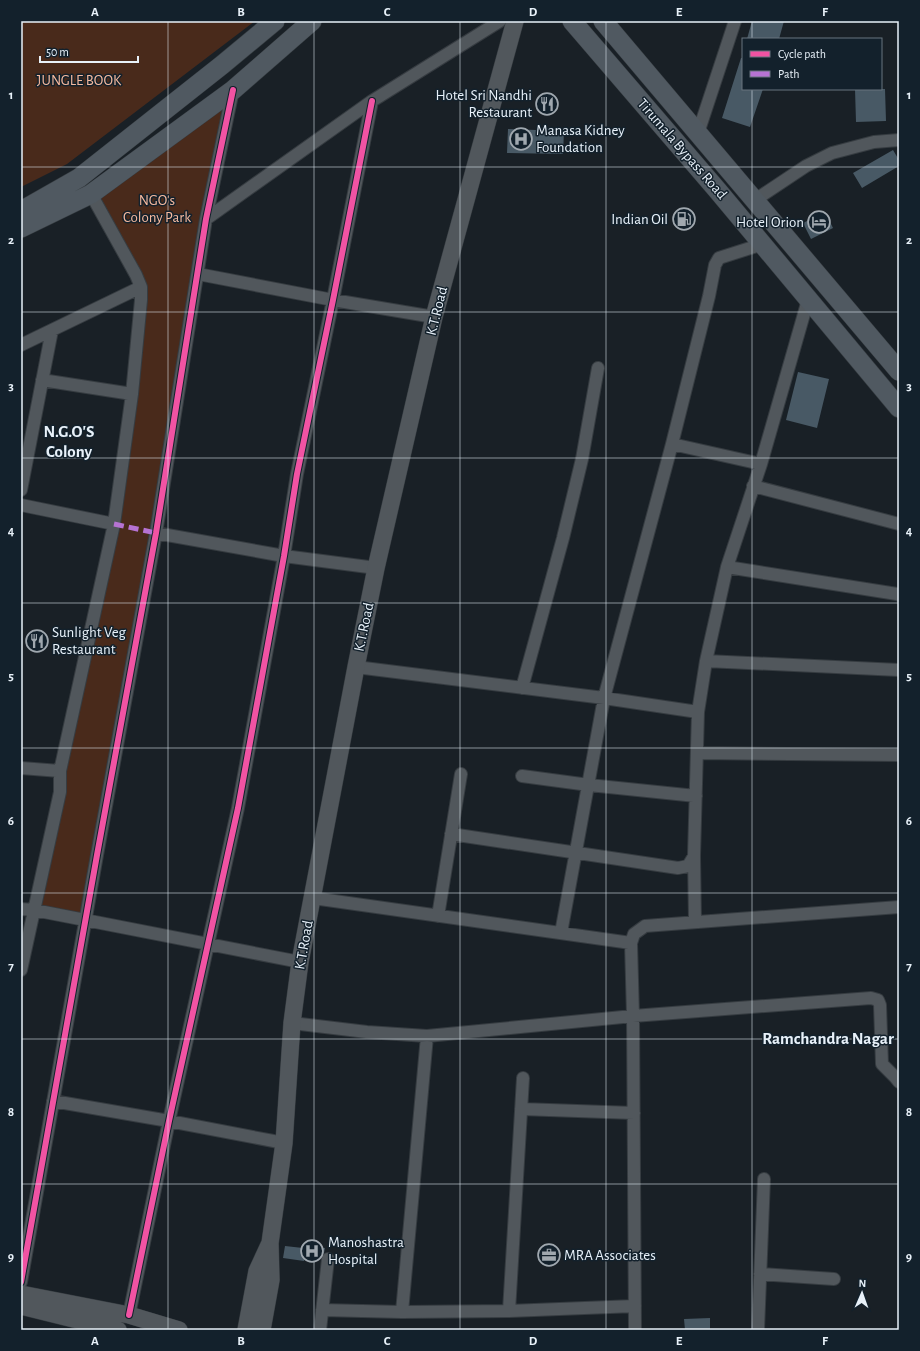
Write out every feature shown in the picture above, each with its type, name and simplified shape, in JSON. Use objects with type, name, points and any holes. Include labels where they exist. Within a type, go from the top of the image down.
[{"type":"main road","points":[[21,211],[79,178],[222,65],[275,21]]},
{"type":"main road","points":[[21,228],[91,194],[234,90],[312,21]]},
{"type":"main road","name":"K.T.Road","points":[[262,1330],[271,1280],[270,1243],[284,1143],[292,1024],[300,962],[356,667],[376,568],[434,317],[516,21]]},
{"type":"main road","name":"Tirumala Bypass Road","points":[[572,21],[763,244],[899,408]]},
{"type":"main road","name":"Tirumala Bypass Road","points":[[603,21],[899,371]]},
{"type":"main road","points":[[718,191],[736,177]]},
{"type":"main road","name":"K.T.Road","points":[[246,1330],[257,1271],[270,1243]]},
{"type":"main road","points":[[21,1294],[129,1316],[179,1330]]},
{"type":"main road","points":[[21,1306],[118,1330]]},
{"type":"street","points":[[206,219],[372,101],[500,21]]},
{"type":"street","points":[[698,133],[735,21]]},
{"type":"street","points":[[21,1282],[156,532],[206,219],[234,90]]},
{"type":"street","points":[[129,1316],[169,1121],[238,808],[284,556],[297,474],[372,101]]},
{"type":"street","points":[[755,200],[806,166],[832,153],[874,142],[899,140]]},
{"type":"street","points":[[21,970],[60,792],[60,771],[114,524],[132,394],[141,287],[136,275],[91,194]]},
{"type":"street","points":[[561,933],[604,698],[672,444],[709,296],[716,261],[719,258],[763,244]]},
{"type":"street","points":[[198,274],[333,300],[434,317]]},
{"type":"street","points":[[21,345],[141,287]]},
{"type":"street","points":[[695,922],[694,856],[698,712],[706,661],[727,568],[760,464],[808,300]]},
{"type":"street","points":[[21,490],[52,330]]},
{"type":"street","points":[[522,688],[563,538],[582,459],[598,368]]},
{"type":"street","points":[[42,380],[132,394]]},
{"type":"street","points":[[672,444],[760,464]]},
{"type":"street","points":[[753,486],[899,524]]},
{"type":"street","points":[[21,505],[114,524]]},
{"type":"street","points":[[156,532],[284,556],[376,568]]},
{"type":"street","points":[[727,568],[899,595]]},
{"type":"street","points":[[706,661],[899,670]]},
{"type":"street","points":[[356,667],[604,698],[698,712]]},
{"type":"street","points":[[697,753],[899,755]]},
{"type":"street","points":[[21,768],[60,771]]},
{"type":"street","points":[[438,916],[461,774]]},
{"type":"street","points":[[522,776],[589,785],[696,796]]},
{"type":"street","points":[[451,834],[678,868],[688,866],[694,856]]},
{"type":"street","points":[[313,898],[631,943]]},
{"type":"street","points":[[635,1330],[633,1016],[631,943],[634,934],[644,926],[899,907]]},
{"type":"street","points":[[21,909],[34,910],[300,962]]},
{"type":"street","points":[[292,1024],[367,1032],[427,1036],[633,1016],[871,998],[878,1000],[880,1004],[882,1064],[899,1082]]},
{"type":"street","points":[[402,1312],[427,1036]]},
{"type":"street","points":[[509,1311],[523,1078]]},
{"type":"street","points":[[53,1101],[284,1143]]},
{"type":"street","points":[[521,1109],[634,1113]]},
{"type":"street","points":[[758,1330],[764,1179]]},
{"type":"street","points":[[320,1330],[328,1259]]},
{"type":"street","points":[[760,1274],[834,1279]]},
{"type":"street","points":[[322,1310],[402,1312],[509,1311],[635,1306]]},
{"type":"green space","name":"JUNGLE BOOK","points":[[21,21],[255,21],[67,164],[21,187]]},
{"type":"green space","name":"NGO's Colony Park","points":[[233,90],[85,920],[32,910],[121,514],[141,287],[91,194]]},
{"type":"building","points":[[752,21],[784,21],[779,38],[747,38]]},
{"type":"building","points":[[742,58],[742,90],[763,90],[750,127],[722,118]]},
{"type":"building","points":[[885,89],[886,121],[856,122],[855,90]]},
{"type":"building","points":[[508,129],[564,131],[563,154],[507,153]]},
{"type":"building","points":[[893,150],[899,160],[899,166],[862,188],[853,173]]},
{"type":"building","points":[[825,212],[833,228],[811,239],[803,223]]},
{"type":"building","points":[[798,372],[829,379],[817,428],[786,420]]},
{"type":"building","points":[[285,1246],[325,1248],[320,1259],[305,1257],[304,1261],[283,1258]]},
{"type":"building","points":[[710,1318],[710,1330],[685,1330],[684,1319]]},
{"type":"marked path","points":[[114,524],[156,533]]},
{"type":"cycle path","points":[[21,1282],[156,533],[206,219],[233,90]]},
{"type":"cycle path","points":[[129,1315],[169,1121],[238,808],[284,556],[297,474],[372,101]]},
{"type":"place","name":"Hotel Sri Nandhi Restaurant","points":[[547,104]]},
{"type":"place","name":"Manasa Kidney Foundation","points":[[521,139]]},
{"type":"place","name":"Indian Oil","points":[[684,219]]},
{"type":"place","name":"Hotel Orion","points":[[819,222]]},
{"type":"place","name":"Sunlight Veg Restaurant","points":[[37,641]]},
{"type":"place","name":"Manoshastra Hospital","points":[[312,1251]]},
{"type":"place","name":"MRA Associates","points":[[549,1255]]},
{"type":"district","name":"N.G.O'S Colony","points":[[69,441]]},
{"type":"district","name":"Ramchandra Nagar","points":[[828,1038]]}]
